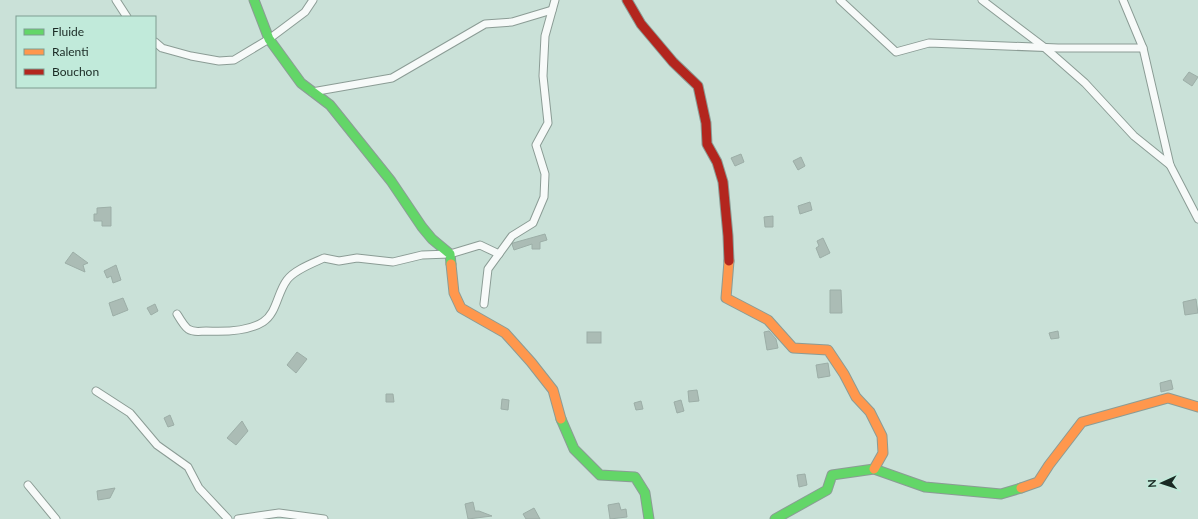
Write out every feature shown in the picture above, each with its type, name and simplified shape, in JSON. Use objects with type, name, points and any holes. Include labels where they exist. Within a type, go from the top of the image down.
[{"type":"street","points":[[116,0],[126,16]]},
{"type":"street","points":[[254,0],[269,39],[301,83],[330,105],[391,181],[422,227],[432,239],[450,254],[454,293],[461,308],[505,333],[531,362],[553,390],[562,423],[574,449],[600,475],[635,477],[645,493],[649,519]]},
{"type":"street","points":[[156,43],[162,48],[191,56],[219,61],[234,60],[269,39],[305,12],[314,0]]},
{"type":"street","points":[[484,304],[488,269],[512,236],[533,223],[544,197],[545,174],[536,145],[548,123],[543,76],[545,36],[555,0]]},
{"type":"street","points":[[627,0],[641,24],[673,62],[698,86],[706,123],[707,144],[717,162],[723,182],[729,266],[726,298],[768,320],[794,348],[828,350],[844,374],[856,397],[870,412],[882,436],[883,452],[874,469]]},
{"type":"street","points":[[840,0],[896,52],[929,43],[1044,47],[1143,48]]},
{"type":"street","points":[[982,0],[1044,47],[1085,83],[1134,136],[1170,165]]},
{"type":"street","points":[[1123,0],[1143,48],[1170,165],[1198,218]]},
{"type":"street","points":[[312,92],[392,78],[485,24],[512,22],[552,10]]},
{"type":"street","points":[[177,314],[187,329],[194,331],[221,332],[250,327],[264,322],[274,310],[279,293],[288,278],[324,258],[339,261],[357,258],[393,262],[422,256],[450,254],[480,245],[499,254]]},
{"type":"street","points":[[96,391],[130,413],[157,445],[188,467],[199,488],[228,519]]},
{"type":"street","points":[[775,519],[827,490],[832,475],[874,469],[925,487],[1001,494],[1038,482],[1082,422],[1168,398],[1198,408]]},
{"type":"street","points":[[28,485],[56,519]]},
{"type":"street","points":[[238,519],[278,513],[324,519]]},
{"type":"building","points":[[1189,72],[1198,77],[1192,86],[1183,80]]},
{"type":"building","points":[[741,154],[744,162],[735,166],[731,158]]},
{"type":"building","points":[[801,157],[805,166],[798,170],[793,161]]},
{"type":"building","points":[[810,202],[812,210],[800,214],[798,206]]},
{"type":"building","points":[[111,207],[111,226],[102,226],[102,221],[94,221],[94,214],[97,214],[97,208]]},
{"type":"building","points":[[773,216],[773,227],[765,227],[764,217]]},
{"type":"building","points":[[545,234],[547,240],[540,242],[540,249],[532,249],[532,244],[514,250],[513,243]]},
{"type":"building","points":[[823,238],[830,253],[820,258],[816,248],[819,246],[817,241]]},
{"type":"building","points":[[73,252],[88,263],[83,265],[85,272],[65,263]]},
{"type":"building","points":[[116,265],[121,280],[113,283],[111,276],[107,278],[104,271]]},
{"type":"building","points":[[830,290],[841,290],[842,313],[830,313]]},
{"type":"building","points":[[123,298],[128,310],[113,316],[109,303]]},
{"type":"building","points":[[1196,299],[1198,313],[1185,315],[1183,302]]},
{"type":"building","points":[[155,304],[158,311],[151,315],[147,308]]},
{"type":"building","points":[[769,331],[776,339],[778,348],[767,350],[764,332]]},
{"type":"building","points":[[1058,331],[1059,338],[1051,339],[1049,333]]},
{"type":"building","points":[[587,332],[601,332],[601,343],[587,343]]},
{"type":"building","points":[[297,352],[307,359],[296,373],[287,365]]},
{"type":"building","points":[[828,363],[830,376],[818,378],[816,365]]},
{"type":"building","points":[[1171,380],[1173,389],[1161,392],[1160,383]]},
{"type":"building","points":[[697,390],[699,401],[689,402],[688,391]]},
{"type":"building","points":[[386,394],[393,394],[394,402],[386,402]]},
{"type":"building","points":[[502,399],[509,400],[508,410],[501,409]]},
{"type":"building","points":[[681,400],[684,411],[677,413],[674,402]]},
{"type":"building","points":[[641,401],[643,409],[636,410],[634,403]]},
{"type":"building","points":[[170,415],[174,425],[168,427],[164,418]]},
{"type":"building","points":[[242,421],[248,431],[236,445],[227,438]]},
{"type":"building","points":[[805,474],[807,485],[799,487],[797,475]]},
{"type":"building","points":[[115,488],[110,498],[98,500],[97,491]]},
{"type":"building","points":[[473,502],[475,511],[492,516],[468,519],[465,504]]},
{"type":"building","points":[[619,503],[621,510],[626,509],[627,517],[610,519],[608,505]]},
{"type":"building","points":[[534,508],[540,519],[526,519],[523,514]]},
{"type":"traffic: fast","points":[[254,0],[269,39],[301,83],[330,105],[391,181],[422,227],[432,239],[450,254],[451,264]]},
{"type":"traffic: fast","points":[[561,419],[574,449],[600,475],[635,477],[645,493],[649,519]]},
{"type":"traffic: fast","points":[[775,519],[827,490],[832,475],[874,469],[925,487],[1001,494],[1021,488]]},
{"type":"traffic: slow","points":[[729,261],[726,298],[768,320],[793,348],[828,350],[844,374],[856,397],[870,412],[882,436],[883,453],[874,469]]},
{"type":"traffic: slow","points":[[451,264],[454,293],[461,308],[505,333],[531,362],[553,390],[561,419]]},
{"type":"traffic: slow","points":[[1021,488],[1038,482],[1082,422],[1168,398],[1198,407]]},
{"type":"traffic: jam","points":[[627,0],[641,24],[673,62],[698,86],[706,123],[707,144],[717,162],[723,182],[729,261]]}]
